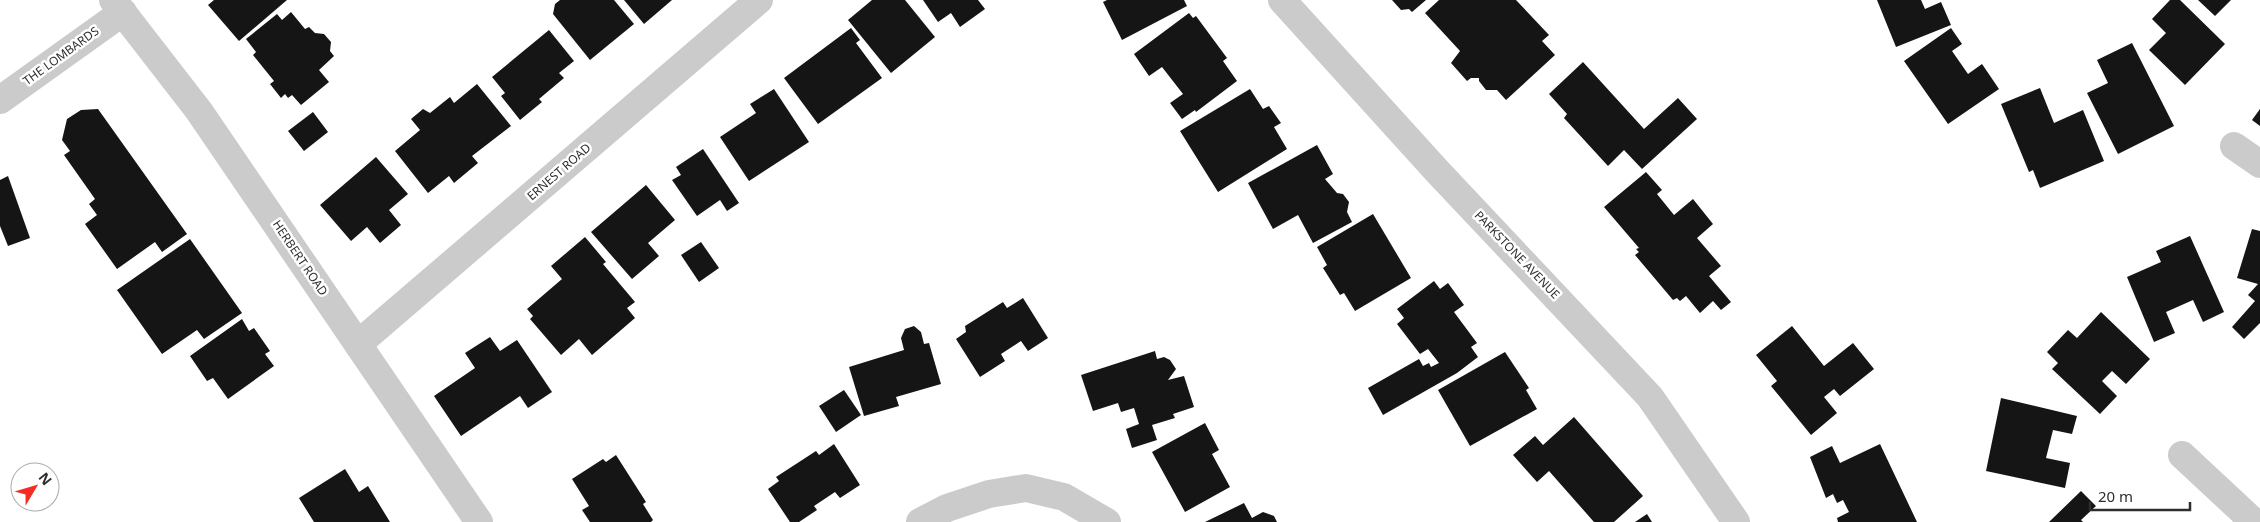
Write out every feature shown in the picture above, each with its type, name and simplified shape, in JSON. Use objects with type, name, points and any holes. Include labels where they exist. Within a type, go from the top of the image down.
[{"type":"street","name":"ERNEST ROAD","points":[[358,344],[759,0]]},
{"type":"street","name":"PARKSTONE AVENUE","points":[[1282,0],[1437,171],[1650,397],[1736,522]]},
{"type":"street","name":"HERBERT ROAD","points":[[118,6],[199,111],[478,522]]},
{"type":"street","name":"THE LOMBARDS","points":[[0,100],[118,6]]},
{"type":"street","points":[[2234,146],[2260,164]]},
{"type":"street","points":[[2182,455],[2254,522]]},
{"type":"street","points":[[920,522],[947,508],[989,494],[1026,488],[1064,497],[1102,516],[1108,522]]},
{"type":"building","points":[[214,0],[287,0],[239,41],[208,5]]},
{"type":"building","points":[[560,0],[614,0],[634,24],[590,60],[553,14],[555,4]]},
{"type":"building","points":[[624,0],[672,0],[644,24]]},
{"type":"building","points":[[872,0],[905,0],[935,37],[891,73],[848,20]]},
{"type":"building","points":[[923,0],[978,0],[985,9],[960,27],[951,13],[938,22]]},
{"type":"building","points":[[1107,0],[1184,0],[1187,6],[1122,40],[1103,2]]},
{"type":"building","points":[[1392,0],[1426,0],[1412,12],[1409,9],[1401,10]]},
{"type":"building","points":[[1439,0],[1516,0],[1549,35],[1542,41],[1555,55],[1506,100],[1497,90],[1486,90],[1479,81],[1479,78],[1471,78],[1467,81],[1451,63],[1460,51],[1425,13]]},
{"type":"building","points":[[1877,0],[1921,0],[1925,9],[1941,2],[1951,25],[1896,47]]},
{"type":"building","points":[[2170,0],[2180,0],[2225,44],[2185,85],[2149,50],[2166,33],[2152,19]]},
{"type":"building","points":[[2198,0],[2231,0],[2215,16]]},
{"type":"building","points":[[291,12],[305,29],[309,27],[315,33],[324,34],[331,42],[330,51],[334,56],[319,70],[329,82],[301,105],[292,95],[288,98],[285,94],[281,98],[270,84],[274,81],[253,55],[256,52],[246,39],[277,14],[282,20]]},
{"type":"building","points":[[1189,13],[1193,18],[1196,16],[1227,58],[1223,61],[1237,81],[1196,112],[1195,110],[1182,119],[1170,103],[1183,94],[1162,67],[1149,76],[1134,54]]},
{"type":"building","points":[[851,28],[860,40],[856,43],[882,78],[818,124],[784,78]]},
{"type":"building","points":[[1951,28],[1962,44],[1952,51],[1968,74],[1982,64],[1999,89],[1948,124],[1904,61]]},
{"type":"building","points":[[549,30],[574,61],[559,73],[564,78],[539,99],[542,102],[520,120],[501,96],[505,93],[492,77]]},
{"type":"building","points":[[2132,43],[2174,126],[2118,154],[2087,93],[2108,83],[2097,60]]},
{"type":"building","points":[[1583,62],[1644,129],[1678,98],[1697,119],[1642,169],[1624,150],[1608,166],[1564,118],[1567,114],[1549,94]]},
{"type":"building","points":[[477,84],[511,126],[472,156],[478,163],[454,183],[449,176],[428,193],[395,151],[420,130],[411,119],[423,109],[430,113],[450,97],[454,103]]},
{"type":"building","points":[[2040,88],[2054,123],[2083,110],[2104,161],[2040,188],[2033,170],[2029,172],[2001,104]]},
{"type":"building","points":[[774,89],[809,142],[749,181],[720,137],[756,113],[750,104]]},
{"type":"building","points":[[1250,89],[1263,109],[1269,106],[1281,123],[1274,127],[1287,149],[1218,192],[1180,131]]},
{"type":"building","points":[[98,109],[187,234],[162,252],[155,242],[117,269],[85,224],[97,215],[89,204],[95,199],[64,155],[70,151],[62,140],[67,119],[81,110]]},
{"type":"building","points":[[2260,109],[2260,126],[2252,120]]},
{"type":"building","points":[[313,112],[328,132],[304,151],[288,131]]},
{"type":"building","points":[[1317,145],[1333,174],[1325,179],[1337,193],[1343,194],[1349,202],[1347,212],[1352,222],[1313,243],[1298,215],[1273,229],[1248,183]]},
{"type":"building","points":[[703,149],[739,203],[727,211],[720,200],[697,216],[672,180],[681,175],[676,167]]},
{"type":"building","points":[[376,157],[408,194],[389,210],[401,225],[380,243],[367,227],[351,241],[320,205]]},
{"type":"building","points":[[1646,172],[1662,190],[1657,194],[1674,215],[1693,199],[1713,224],[1697,238],[1721,266],[1709,276],[1731,302],[1721,310],[1713,301],[1700,313],[1686,296],[1680,301],[1677,298],[1673,300],[1635,255],[1639,252],[1636,249],[1639,248],[1604,207]]},
{"type":"building","points":[[8,176],[30,238],[8,246],[0,226],[0,180]]},
{"type":"building","points":[[646,185],[675,220],[648,243],[659,256],[632,279],[591,232]]},
{"type":"building","points":[[1373,214],[1411,278],[1355,311],[1344,293],[1340,295],[1323,268],[1327,265],[1317,247]]},
{"type":"building","points":[[2252,229],[2260,231],[2260,323],[2244,339],[2232,327],[2255,301],[2248,295],[2258,284],[2237,278]]},
{"type":"building","points":[[2190,236],[2224,312],[2203,322],[2193,300],[2166,312],[2175,333],[2154,342],[2127,277],[2161,262],[2156,251]]},
{"type":"building","points":[[585,237],[606,262],[603,264],[635,302],[627,308],[635,318],[592,355],[579,339],[561,355],[530,319],[533,316],[527,309],[562,279],[551,266]]},
{"type":"building","points":[[190,239],[242,313],[204,339],[197,330],[162,354],[117,290]]},
{"type":"building","points":[[701,242],[719,268],[699,282],[681,255]]},
{"type":"building","points":[[1434,281],[1440,289],[1448,283],[1464,305],[1454,312],[1477,343],[1471,347],[1478,357],[1457,373],[1383,415],[1368,388],[1419,359],[1423,366],[1429,363],[1431,367],[1439,363],[1428,349],[1420,354],[1397,324],[1404,318],[1397,309]]},
{"type":"building","points":[[1023,298],[1048,338],[1028,351],[1021,341],[1001,354],[1005,361],[980,377],[956,339],[966,332],[965,326],[1003,302],[1007,308]]},
{"type":"building","points":[[2101,312],[2150,359],[2126,384],[2112,371],[2102,381],[2117,396],[2100,414],[2052,369],[2058,363],[2047,352],[2068,330],[2077,338]]},
{"type":"building","points":[[242,319],[249,331],[254,328],[270,351],[265,354],[274,366],[228,399],[213,378],[207,381],[190,356]]},
{"type":"building","points":[[914,326],[921,332],[924,344],[929,343],[941,384],[896,397],[899,406],[864,416],[849,367],[904,350],[901,338],[905,329]]},
{"type":"building","points":[[1792,326],[1824,366],[1853,343],[1874,369],[1840,396],[1834,389],[1824,397],[1837,413],[1811,435],[1771,386],[1777,381],[1756,355]]},
{"type":"building","points":[[490,337],[500,351],[517,340],[552,392],[528,408],[520,396],[461,436],[434,396],[475,368],[465,353]]},
{"type":"building","points":[[1155,351],[1157,359],[1164,357],[1170,360],[1176,369],[1168,380],[1184,376],[1194,407],[1173,414],[1175,418],[1152,425],[1157,440],[1132,448],[1126,429],[1139,424],[1134,408],[1121,412],[1118,403],[1093,411],[1081,375]]},
{"type":"building","points":[[1505,352],[1529,388],[1526,390],[1537,409],[1470,446],[1438,390]]},
{"type":"building","points":[[844,390],[861,415],[836,432],[819,406]]},
{"type":"building","points":[[2001,398],[2077,416],[2072,434],[2053,430],[2046,458],[2070,463],[2065,488],[1986,471]]},
{"type":"building","points":[[1574,417],[1643,496],[1614,522],[1594,522],[1549,471],[1537,482],[1513,455],[1535,436],[1543,445]]},
{"type":"building","points":[[1205,423],[1219,450],[1212,454],[1230,487],[1185,512],[1152,452]]},
{"type":"building","points":[[834,444],[860,485],[840,498],[835,492],[814,506],[817,510],[799,522],[790,522],[768,489],[779,481],[776,477],[816,451],[819,455]]},
{"type":"building","points":[[1880,444],[1917,522],[1838,522],[1837,518],[1849,512],[1843,500],[1837,503],[1833,494],[1826,498],[1810,457],[1832,446],[1840,463]]},
{"type":"building","points":[[616,455],[646,502],[643,504],[653,520],[651,522],[590,522],[582,510],[589,506],[572,479],[603,459],[606,462]]},
{"type":"building","points":[[345,469],[359,492],[368,486],[390,522],[314,522],[299,498]]},
{"type":"building","points":[[2081,491],[2096,506],[2081,520],[2083,522],[2049,522]]},
{"type":"building","points":[[1244,503],[1252,518],[1263,512],[1274,516],[1277,522],[1205,522]]},
{"type":"building","points":[[1647,514],[1652,522],[1635,522]]}]
